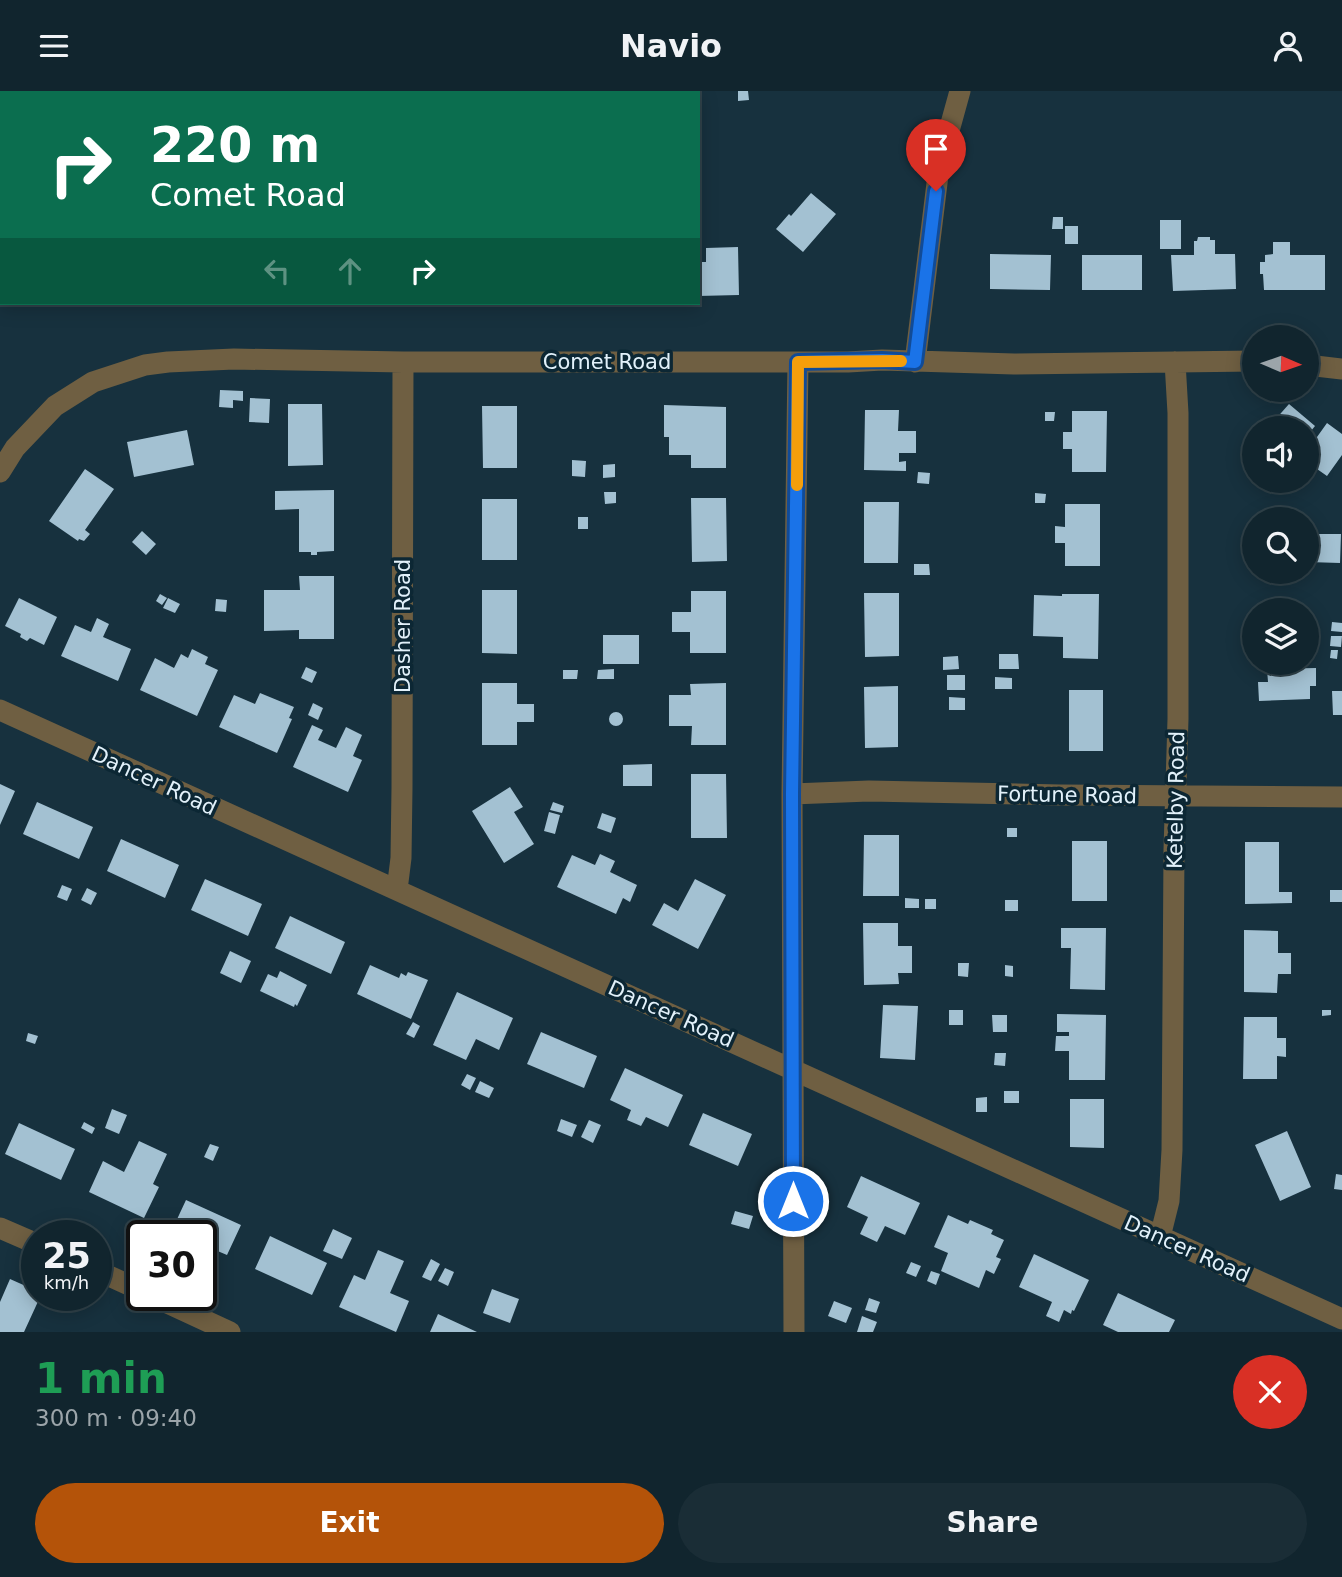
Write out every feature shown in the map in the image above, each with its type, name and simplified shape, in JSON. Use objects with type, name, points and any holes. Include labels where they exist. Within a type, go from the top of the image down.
[{"type":"street","points":[[915,362],[939,167],[960,91]]},
{"type":"street","name":"Comet Road","points":[[0,471],[15,448],[55,406],[93,382],[145,365],[168,362],[234,359],[403,362],[882,360],[1014,364],[1242,361]]},
{"type":"street","name":"Dasher Road","points":[[397,890],[401,858],[402,788],[403,362]]},
{"type":"street","points":[[793,1332],[792,794],[798,362]]},
{"type":"street","name":"Ketelby Road","points":[[1160,1237],[1169,1201],[1172,1150],[1178,719],[1178,413],[1175,362]]},
{"type":"street","points":[[1320,366],[1342,369]]},
{"type":"street","name":"Dancer Road","points":[[0,710],[1342,1319]]},
{"type":"street","name":"Fortune Road","points":[[792,794],[869,791],[1342,797]]},
{"type":"street","points":[[0,1228],[21,1237]]},
{"type":"street","points":[[185,1311],[230,1332]]},
{"type":"building","points":[[738,91],[748,91],[749,100],[738,101]]},
{"type":"building","points":[[811,193],[836,214],[803,252],[776,229]]},
{"type":"building","points":[[1053,217],[1063,217],[1063,229],[1052,229]]},
{"type":"building","points":[[1160,220],[1181,220],[1181,249],[1160,249]]},
{"type":"building","points":[[1065,226],[1078,226],[1078,244],[1065,244]]},
{"type":"building","points":[[1198,237],[1215,240],[1215,254],[1235,254],[1236,289],[1173,291],[1171,255],[1194,255],[1194,241],[1197,241]]},
{"type":"building","points":[[1273,242],[1290,242],[1290,255],[1325,255],[1325,290],[1264,290],[1260,262],[1265,262],[1265,255],[1273,254]]},
{"type":"building","points":[[738,247],[739,295],[700,296],[700,262],[706,262],[706,248]]},
{"type":"building","points":[[990,254],[1051,255],[1050,290],[990,289]]},
{"type":"building","points":[[1082,255],[1142,255],[1142,290],[1082,290]]},
{"type":"building","points":[[220,390],[243,391],[243,401],[233,400],[233,408],[219,407]]},
{"type":"building","points":[[250,398],[270,399],[269,423],[249,422]]},
{"type":"building","points":[[288,404],[322,404],[323,465],[288,466]]},
{"type":"building","points":[[1289,404],[1303,416],[1278,416]]},
{"type":"building","points":[[664,405],[726,407],[726,468],[691,468],[691,455],[669,455],[669,437],[664,437]]},
{"type":"building","points":[[482,406],[517,406],[517,468],[483,468]]},
{"type":"building","points":[[865,410],[899,410],[898,431],[916,431],[916,453],[899,453],[899,462],[906,461],[906,471],[864,470]]},
{"type":"building","points":[[1072,411],[1107,411],[1106,472],[1072,472],[1072,449],[1063,449],[1063,432],[1072,432]]},
{"type":"building","points":[[1045,412],[1055,412],[1054,421],[1045,421]]},
{"type":"building","points":[[1327,423],[1342,434],[1342,455],[1327,476],[1319,470],[1319,434]]},
{"type":"building","points":[[187,430],[194,465],[134,477],[127,442]]},
{"type":"building","points":[[572,460],[586,461],[585,477],[572,476]]},
{"type":"building","points":[[615,464],[615,477],[603,478],[603,465]]},
{"type":"building","points":[[85,469],[114,489],[85,530],[90,534],[84,541],[78,541],[49,521]]},
{"type":"building","points":[[918,472],[930,473],[929,484],[917,483]]},
{"type":"building","points":[[334,490],[334,551],[317,552],[317,555],[299,552],[299,509],[275,510],[275,491]]},
{"type":"building","points":[[604,492],[616,492],[616,503],[605,504]]},
{"type":"building","points":[[1035,493],[1046,494],[1045,503],[1035,503]]},
{"type":"building","points":[[691,498],[726,498],[727,561],[692,562]]},
{"type":"building","points":[[482,499],[517,499],[517,560],[482,560]]},
{"type":"building","points":[[864,502],[899,502],[898,563],[864,563]]},
{"type":"building","points":[[1065,504],[1100,504],[1100,566],[1065,566],[1065,543],[1055,543],[1055,526],[1065,527]]},
{"type":"building","points":[[578,517],[588,517],[588,529],[578,529]]},
{"type":"building","points":[[142,531],[156,544],[146,555],[132,542]]},
{"type":"building","points":[[1319,534],[1341,534],[1340,563],[1319,562]]},
{"type":"building","points":[[914,564],[929,564],[930,575],[914,575]]},
{"type":"building","points":[[299,576],[334,576],[334,639],[299,639],[299,630],[264,631],[264,590],[300,590]]},
{"type":"building","points":[[482,590],[517,590],[517,654],[482,653]]},
{"type":"building","points":[[691,591],[726,591],[726,653],[690,653],[690,632],[672,632],[672,612],[691,612]]},
{"type":"building","points":[[864,593],[899,593],[899,656],[865,657]]},
{"type":"building","points":[[160,594],[167,598],[162,605],[156,601]]},
{"type":"building","points":[[1099,594],[1098,659],[1063,658],[1063,637],[1033,636],[1034,595]]},
{"type":"building","points":[[19,598],[57,617],[44,645],[30,638],[27,641],[20,637],[21,634],[5,626]]},
{"type":"building","points":[[168,598],[180,604],[175,613],[163,608]]},
{"type":"building","points":[[216,599],[227,600],[226,612],[215,611]]},
{"type":"building","points":[[97,618],[109,624],[103,637],[131,649],[118,681],[61,656],[75,625],[91,632]]},
{"type":"building","points":[[1332,622],[1342,623],[1342,632],[1331,631]]},
{"type":"building","points":[[603,635],[639,635],[639,664],[603,664]]},
{"type":"building","points":[[1331,636],[1342,636],[1341,647],[1330,646]]},
{"type":"building","points":[[192,649],[208,657],[205,664],[218,670],[197,716],[140,690],[155,658],[174,668],[181,654],[188,658]]},
{"type":"building","points":[[1331,650],[1338,650],[1337,659],[1330,658]]},
{"type":"building","points":[[999,654],[1018,654],[1019,669],[999,669]]},
{"type":"building","points":[[958,656],[959,669],[943,670],[943,657]]},
{"type":"building","points":[[306,667],[317,672],[312,683],[301,678]]},
{"type":"building","points":[[614,669],[614,679],[597,679],[598,670]]},
{"type":"building","points":[[563,670],[578,670],[577,679],[563,679]]},
{"type":"building","points":[[947,675],[965,675],[965,690],[947,690]]},
{"type":"building","points":[[1267,675],[1316,675],[1316,686],[1310,686],[1310,699],[1259,701],[1258,682],[1268,682]]},
{"type":"building","points":[[995,677],[1012,678],[1012,689],[995,689]]},
{"type":"building","points":[[482,683],[517,683],[517,704],[534,704],[534,722],[517,722],[517,745],[482,745]]},
{"type":"building","points":[[726,683],[726,745],[691,745],[692,726],[669,726],[669,695],[691,695],[690,684]]},
{"type":"building","points":[[898,686],[898,747],[865,748],[864,687]]},
{"type":"building","points":[[1069,690],[1103,690],[1103,751],[1069,751]]},
{"type":"building","points":[[1332,691],[1342,691],[1342,715],[1333,715]]},
{"type":"building","points":[[260,693],[294,707],[289,718],[292,719],[277,753],[219,727],[234,695],[255,704]]},
{"type":"building","points":[[949,697],[965,698],[965,710],[949,710]]},
{"type":"building","points":[[313,703],[323,708],[318,720],[308,715]]},
{"type":"building","points":[[616,712],[621,714],[621,724],[616,726],[611,724],[609,719],[611,714]]},
{"type":"building","points":[[312,725],[323,730],[318,740],[336,748],[346,727],[362,735],[353,756],[362,760],[348,792],[293,767]]},
{"type":"building","points":[[652,764],[652,786],[623,786],[623,765]]},
{"type":"building","points":[[691,774],[726,774],[727,838],[691,838]]},
{"type":"building","points":[[0,784],[15,791],[0,825]]},
{"type":"building","points":[[510,787],[523,807],[514,812],[534,844],[504,863],[472,811]]},
{"type":"building","points":[[37,802],[93,827],[79,859],[23,834]]},
{"type":"building","points":[[553,802],[564,806],[562,813],[550,810]]},
{"type":"building","points":[[549,812],[560,815],[555,834],[544,831]]},
{"type":"building","points":[[602,813],[616,818],[611,833],[597,828]]},
{"type":"building","points":[[1007,828],[1017,828],[1017,837],[1007,837]]},
{"type":"building","points":[[864,835],[899,835],[899,896],[863,896]]},
{"type":"building","points":[[121,839],[179,865],[165,898],[107,871]]},
{"type":"building","points":[[1072,841],[1107,841],[1107,901],[1072,901]]},
{"type":"building","points":[[1245,842],[1279,842],[1279,892],[1292,892],[1292,903],[1245,904]]},
{"type":"building","points":[[600,854],[615,861],[610,872],[637,885],[630,902],[623,898],[616,914],[557,887],[572,855],[595,865]]},
{"type":"building","points":[[205,879],[262,904],[248,936],[191,910]]},
{"type":"building","points":[[695,879],[726,895],[698,949],[652,925],[664,903],[678,911]]},
{"type":"building","points":[[62,885],[72,889],[67,901],[57,897]]},
{"type":"building","points":[[87,888],[97,893],[91,905],[81,900]]},
{"type":"building","points":[[1330,890],[1342,890],[1342,902],[1330,902]]},
{"type":"building","points":[[905,898],[919,899],[919,908],[905,908]]},
{"type":"building","points":[[925,899],[936,899],[936,909],[925,909]]},
{"type":"building","points":[[1005,900],[1018,900],[1018,911],[1005,911]]},
{"type":"building","points":[[290,916],[345,942],[331,974],[275,948]]},
{"type":"building","points":[[863,923],[898,923],[898,946],[912,946],[912,973],[898,973],[899,984],[864,985]]},
{"type":"building","points":[[1061,928],[1106,928],[1105,990],[1070,989],[1071,948],[1061,948]]},
{"type":"building","points":[[1244,930],[1278,931],[1278,953],[1291,953],[1291,974],[1278,974],[1277,993],[1244,992]]},
{"type":"building","points":[[230,951],[251,961],[241,983],[220,973]]},
{"type":"building","points":[[958,963],[969,963],[968,977],[958,976]]},
{"type":"building","points":[[370,965],[399,978],[401,973],[406,976],[408,972],[428,980],[411,1019],[357,994]]},
{"type":"building","points":[[1005,965],[1013,966],[1013,977],[1005,976]]},
{"type":"building","points":[[280,971],[307,985],[297,1006],[260,991],[268,974],[277,978]]},
{"type":"building","points":[[457,992],[513,1018],[499,1050],[476,1039],[466,1060],[433,1045]]},
{"type":"building","points":[[883,1005],[918,1006],[915,1060],[880,1058]]},
{"type":"building","points":[[949,1010],[963,1010],[963,1025],[949,1025]]},
{"type":"building","points":[[1322,1010],[1331,1010],[1331,1015],[1322,1016]]},
{"type":"building","points":[[1057,1014],[1106,1015],[1105,1080],[1069,1080],[1069,1051],[1055,1051],[1056,1036],[1069,1036],[1069,1032],[1057,1032]]},
{"type":"building","points":[[992,1015],[1007,1015],[1007,1032],[993,1032]]},
{"type":"building","points":[[1244,1017],[1277,1017],[1277,1038],[1286,1038],[1286,1057],[1277,1056],[1277,1079],[1243,1079]]},
{"type":"building","points":[[413,1022],[420,1026],[414,1038],[406,1034]]},
{"type":"building","points":[[541,1032],[597,1056],[584,1088],[527,1064]]},
{"type":"building","points":[[28,1033],[38,1036],[35,1044],[26,1041]]},
{"type":"building","points":[[995,1053],[1006,1053],[1005,1066],[994,1065]]},
{"type":"building","points":[[625,1068],[683,1095],[668,1127],[646,1117],[641,1126],[627,1120],[631,1110],[610,1100]]},
{"type":"building","points":[[467,1074],[476,1078],[470,1090],[461,1085]]},
{"type":"building","points":[[480,1081],[494,1088],[489,1098],[475,1092]]},
{"type":"building","points":[[1004,1091],[1019,1091],[1019,1103],[1004,1103]]},
{"type":"building","points":[[987,1097],[987,1112],[976,1112],[976,1098]]},
{"type":"building","points":[[1070,1099],[1104,1099],[1104,1148],[1070,1147]]},
{"type":"building","points":[[112,1109],[127,1115],[119,1134],[105,1128]]},
{"type":"building","points":[[703,1113],[752,1134],[738,1166],[689,1145]]},
{"type":"building","points":[[561,1119],[577,1125],[572,1137],[557,1131]]},
{"type":"building","points":[[589,1120],[601,1125],[593,1143],[581,1137]]},
{"type":"building","points":[[84,1122],[95,1128],[92,1134],[81,1128]]},
{"type":"building","points":[[19,1123],[75,1149],[61,1180],[5,1154]]},
{"type":"building","points":[[1287,1131],[1311,1187],[1280,1201],[1255,1145]]},
{"type":"building","points":[[139,1141],[167,1154],[153,1184],[159,1187],[144,1218],[89,1192],[103,1161],[124,1172]]},
{"type":"building","points":[[210,1144],[219,1147],[213,1161],[204,1157]]},
{"type":"building","points":[[1336,1174],[1342,1175],[1342,1190],[1334,1189]]},
{"type":"building","points":[[861,1176],[920,1203],[905,1235],[885,1226],[877,1242],[860,1234],[868,1217],[847,1207]]},
{"type":"building","points":[[186,1200],[241,1225],[227,1255],[217,1251],[217,1220],[177,1220]]},
{"type":"building","points":[[735,1211],[753,1216],[749,1229],[731,1224]]},
{"type":"building","points":[[948,1215],[968,1224],[970,1220],[993,1230],[991,1234],[1004,1240],[996,1257],[1001,1259],[994,1274],[986,1270],[979,1288],[941,1271],[948,1253],[934,1247]]},
{"type":"building","points":[[333,1229],[352,1238],[342,1259],[323,1251]]},
{"type":"building","points":[[270,1236],[327,1263],[312,1295],[255,1269]]},
{"type":"building","points":[[378,1250],[404,1261],[390,1293],[409,1301],[396,1332],[339,1307],[354,1275],[365,1280]]},
{"type":"building","points":[[1034,1254],[1089,1280],[1074,1311],[1072,1310],[1071,1314],[1064,1310],[1059,1322],[1046,1316],[1052,1302],[1019,1287]]},
{"type":"building","points":[[431,1259],[440,1264],[431,1281],[422,1277]]},
{"type":"building","points":[[911,1262],[921,1266],[916,1277],[906,1273]]},
{"type":"building","points":[[445,1268],[454,1272],[448,1286],[438,1281]]},
{"type":"building","points":[[931,1271],[940,1274],[936,1285],[927,1281]]},
{"type":"building","points":[[10,1279],[21,1284],[21,1311],[34,1311],[24,1332],[0,1332],[0,1302]]},
{"type":"building","points":[[492,1289],[519,1299],[510,1323],[483,1313]]},
{"type":"building","points":[[1118,1293],[1175,1320],[1169,1332],[1118,1332],[1103,1325]]},
{"type":"building","points":[[869,1298],[880,1302],[876,1313],[865,1310]]},
{"type":"building","points":[[834,1301],[852,1308],[846,1323],[828,1316]]},
{"type":"building","points":[[438,1314],[477,1332],[430,1332]]},
{"type":"building","points":[[862,1316],[877,1322],[873,1332],[857,1332]]},
{"type":"slow traffic","points":[[797,485],[798,362],[901,361]]},
{"type":"route","points":[[793,1201],[792,794],[798,362],[915,362],[936,191]]}]
